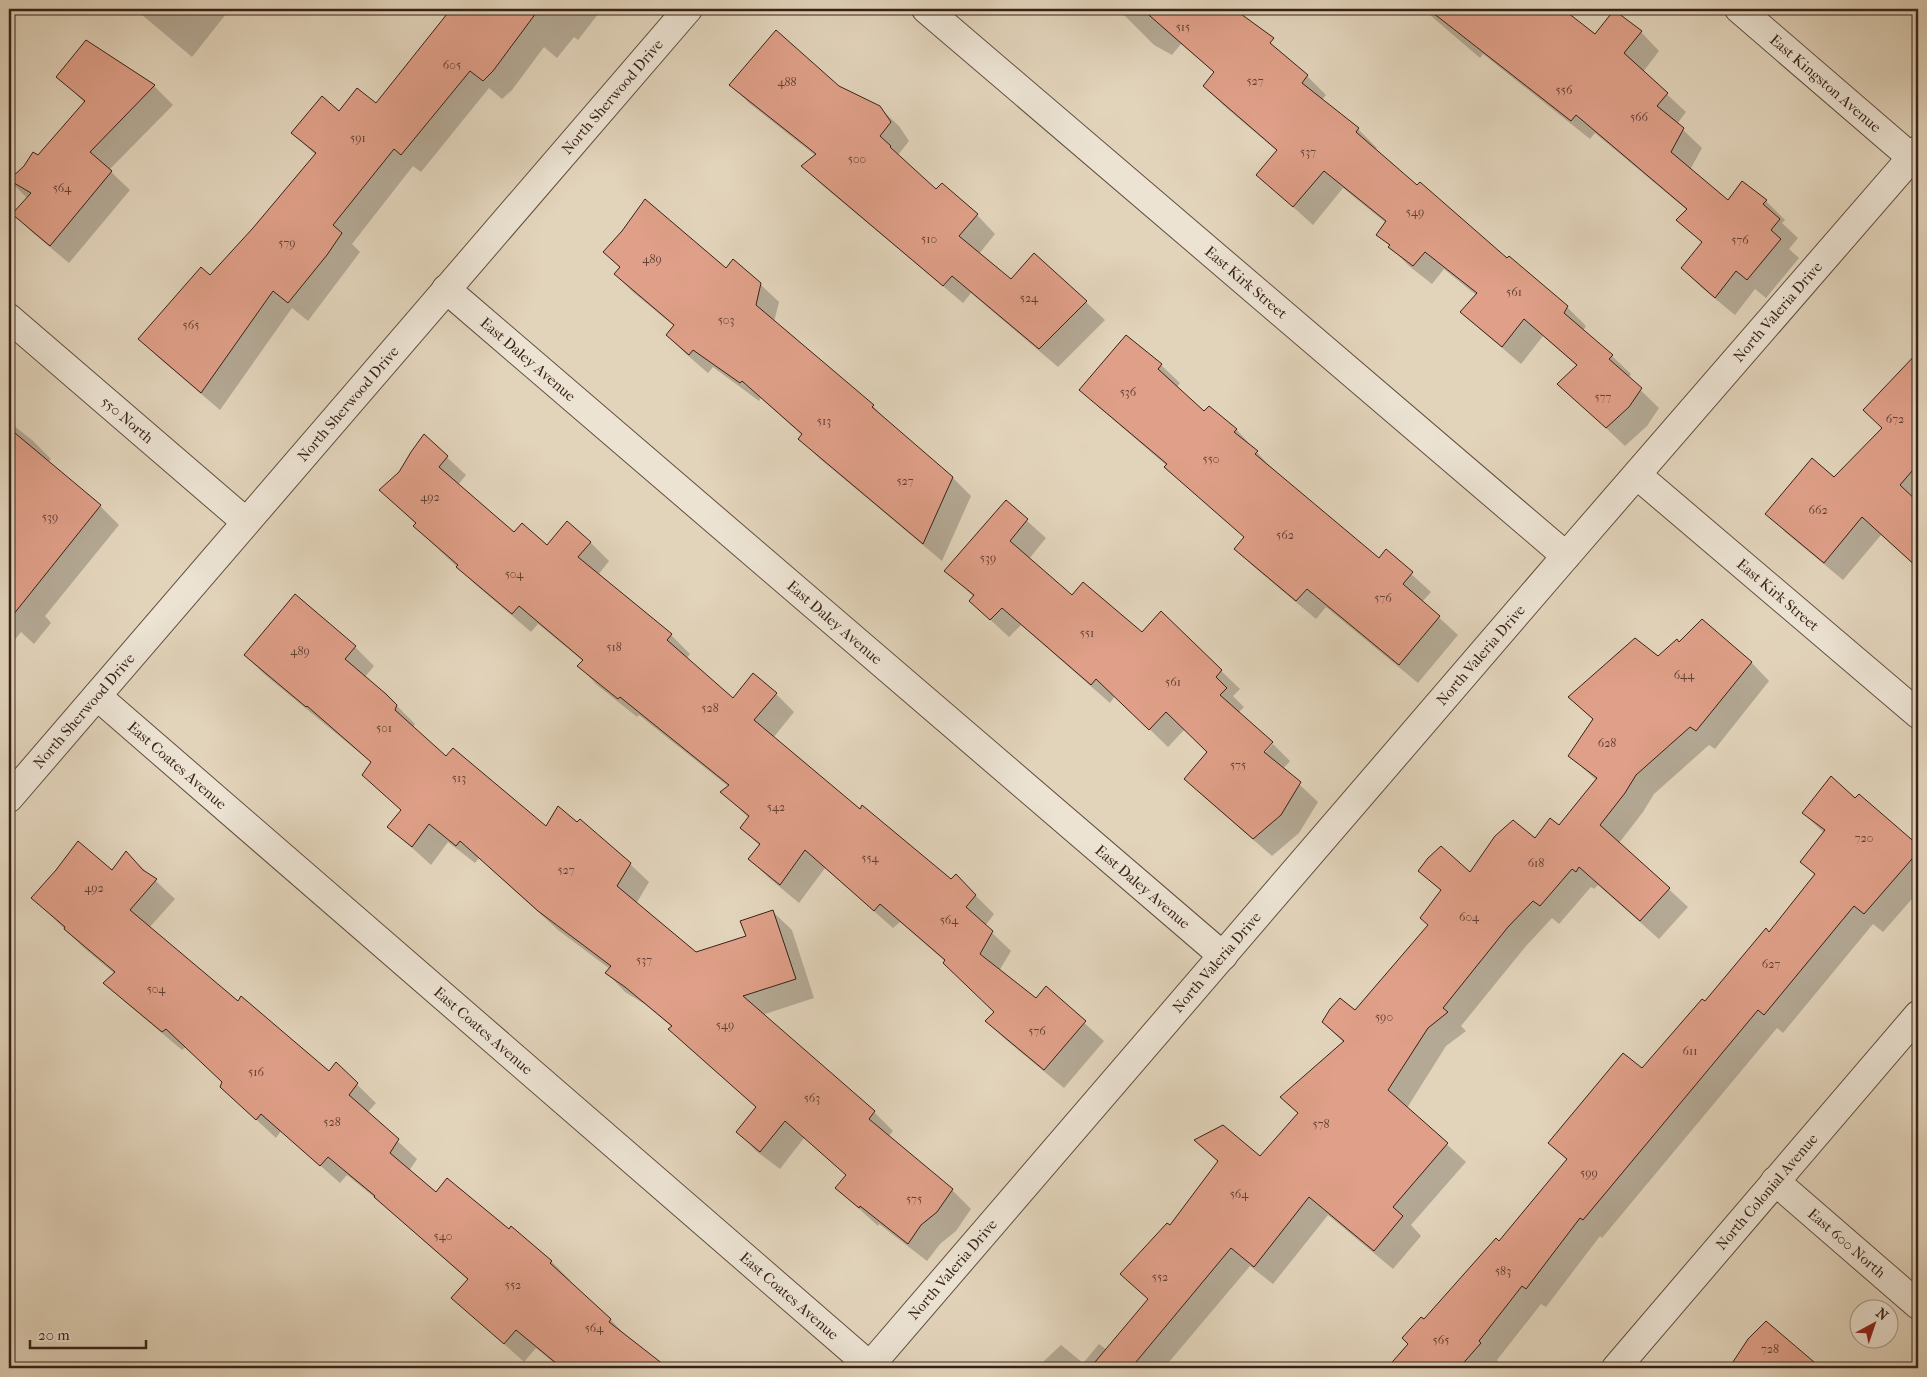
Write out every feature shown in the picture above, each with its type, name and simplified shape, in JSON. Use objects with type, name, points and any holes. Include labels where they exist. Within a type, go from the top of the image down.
[{"type":"street","name":"North Sherwood Drive","points":[[9,798],[688,9]]},
{"type":"street","name":"East Kirk Street","points":[[926,9],[1566,556]]},
{"type":"street","name":"East Kingston Avenue","points":[[1738,9],[1915,154]]},
{"type":"street","name":"North Valeria Drive","points":[[869,1367],[1566,556],[1915,154]]},
{"type":"street","name":"East Daley Avenue","points":[[446,289],[1223,956]]},
{"type":"street","name":"550 North","points":[[9,318],[246,522]]},
{"type":"street","name":"East Kirk Street","points":[[1637,475],[1918,714]]},
{"type":"street","name":"East Coates Avenue","points":[[97,696],[869,1367]]},
{"type":"street","name":"North Colonial Avenue","points":[[1616,1368],[1918,1015]]},
{"type":"street","name":"East 600 North","points":[[1775,1181],[1918,1305]]},
{"type":"building","points":[[451,9],[539,9],[493,71],[483,81],[470,71],[401,155],[394,149],[333,225],[342,233],[327,255],[288,303],[273,291],[201,393],[138,339],[201,267],[210,275],[253,228],[316,153],[291,133],[322,96],[339,111],[357,88],[376,103]]},
{"type":"building","points":[[1142,9],[1234,9],[1274,38],[1270,43],[1308,75],[1302,83],[1359,128],[1356,132],[1417,185],[1420,182],[1507,258],[1509,256],[1568,306],[1564,313],[1613,355],[1609,359],[1642,388],[1629,407],[1606,428],[1557,384],[1577,365],[1524,319],[1502,347],[1460,312],[1477,293],[1425,252],[1413,266],[1388,247],[1390,245],[1376,235],[1386,221],[1324,171],[1293,207],[1256,175],[1277,150],[1203,86],[1214,72]]},
{"type":"building","points":[[1428,9],[1563,9],[1595,34],[1614,10],[1642,31],[1624,53],[1668,93],[1657,106],[1684,128],[1671,152],[1728,200],[1742,181],[1767,200],[1763,204],[1780,219],[1771,230],[1781,239],[1747,280],[1736,271],[1715,298],[1681,268],[1702,242],[1676,220],[1687,209],[1576,115],[1571,121]]},
{"type":"building","points":[[776,30],[839,86],[880,106],[891,122],[880,136],[936,189],[942,183],[978,214],[959,236],[1011,279],[1034,253],[1087,301],[1039,349],[952,276],[943,286],[801,166],[816,154],[729,85]]},
{"type":"building","points":[[86,40],[155,85],[90,152],[112,171],[50,246],[12,214],[31,193],[9,180],[24,166],[33,152],[38,155],[85,101],[56,77]]},
{"type":"building","points":[[645,199],[726,268],[733,259],[761,283],[756,305],[874,405],[872,407],[953,477],[923,544],[798,439],[802,434],[742,381],[740,383],[693,350],[689,355],[666,335],[674,325],[614,274],[620,267],[603,252],[622,231]]},
{"type":"building","points":[[1126,335],[1162,364],[1158,369],[1204,411],[1209,406],[1237,429],[1234,432],[1258,451],[1255,454],[1379,558],[1386,549],[1413,572],[1403,584],[1440,616],[1399,665],[1307,589],[1296,601],[1234,549],[1244,537],[1164,467],[1167,464],[1079,390]]},
{"type":"building","points":[[1918,352],[1918,464],[1900,485],[1918,502],[1918,568],[1862,517],[1824,563],[1765,514],[1812,458],[1834,477],[1882,428],[1863,410]]},
{"type":"building","points":[[9,428],[101,505],[9,620]]},
{"type":"building","points":[[424,434],[448,456],[439,467],[514,532],[522,523],[547,545],[567,521],[591,542],[578,557],[672,634],[667,640],[733,698],[753,673],[777,693],[754,720],[860,809],[862,805],[951,879],[956,874],[976,895],[966,907],[993,931],[980,954],[1036,998],[1046,986],[1086,1021],[1044,1070],[985,1021],[994,1012],[943,963],[945,960],[880,904],[874,911],[805,850],[780,885],[748,859],[760,844],[740,828],[749,816],[720,792],[729,785],[620,697],[618,699],[577,666],[583,660],[519,606],[512,614],[456,567],[458,565],[413,526],[416,523],[379,490],[399,472]]},
{"type":"building","points":[[1006,500],[1028,519],[1010,541],[1072,595],[1083,582],[1142,632],[1161,611],[1222,670],[1216,677],[1227,688],[1220,695],[1273,742],[1264,752],[1301,782],[1281,815],[1253,839],[1184,779],[1207,752],[1166,712],[1149,730],[1096,679],[1091,685],[1002,608],[990,620],[969,601],[974,595],[944,571]]},
{"type":"building","points":[[295,594],[356,646],[345,659],[386,694],[397,705],[395,710],[446,756],[453,748],[546,826],[558,806],[577,822],[580,819],[631,863],[617,886],[696,952],[746,936],[740,921],[773,910],[796,979],[743,996],[875,1111],[869,1119],[953,1189],[937,1212],[921,1225],[908,1244],[835,1188],[846,1175],[785,1121],[760,1152],[736,1132],[756,1107],[668,1029],[672,1026],[605,973],[611,966],[538,911],[460,841],[456,846],[429,824],[412,847],[387,827],[401,810],[362,775],[371,762],[307,706],[244,655]]},
{"type":"building","points":[[1702,619],[1752,662],[1696,731],[1690,727],[1636,775],[1625,793],[1600,825],[1670,888],[1640,921],[1579,867],[1576,872],[1572,869],[1540,906],[1533,901],[1508,927],[1443,1008],[1448,1012],[1428,1028],[1388,1090],[1448,1143],[1393,1207],[1403,1216],[1374,1251],[1309,1197],[1254,1267],[1231,1248],[1131,1368],[1090,1368],[1148,1299],[1120,1274],[1167,1223],[1170,1225],[1218,1161],[1194,1140],[1223,1125],[1260,1156],[1298,1113],[1280,1097],[1344,1041],[1322,1022],[1330,1009],[1340,998],[1355,1010],[1428,925],[1420,918],[1441,890],[1418,871],[1428,858],[1441,846],[1470,872],[1495,836],[1513,820],[1535,838],[1550,818],[1559,825],[1597,778],[1568,756],[1593,719],[1568,697],[1635,638],[1658,656],[1677,639],[1679,642]]},
{"type":"building","points":[[1831,776],[1855,798],[1859,794],[1918,845],[1918,852],[1864,914],[1854,906],[1764,1015],[1758,1010],[1583,1220],[1580,1218],[1526,1289],[1522,1286],[1479,1341],[1481,1343],[1459,1368],[1387,1368],[1408,1344],[1402,1338],[1421,1317],[1424,1319],[1496,1238],[1499,1241],[1567,1159],[1548,1143],[1623,1053],[1642,1068],[1702,999],[1705,1001],[1766,928],[1769,932],[1815,874],[1800,862],[1825,830],[1802,813]]},
{"type":"building","points":[[78,841],[112,870],[126,851],[143,870],[157,879],[130,910],[238,1001],[241,996],[329,1071],[336,1062],[358,1083],[349,1095],[399,1139],[390,1153],[436,1192],[447,1178],[509,1229],[511,1226],[552,1261],[550,1263],[611,1319],[609,1322],[668,1368],[562,1368],[516,1330],[504,1344],[451,1298],[468,1279],[328,1157],[320,1166],[261,1114],[256,1120],[220,1087],[222,1082],[166,1029],[162,1032],[103,983],[115,972],[31,898]]},
{"type":"building","points":[[1766,1321],[1821,1368],[1729,1368],[1748,1339]]}]
